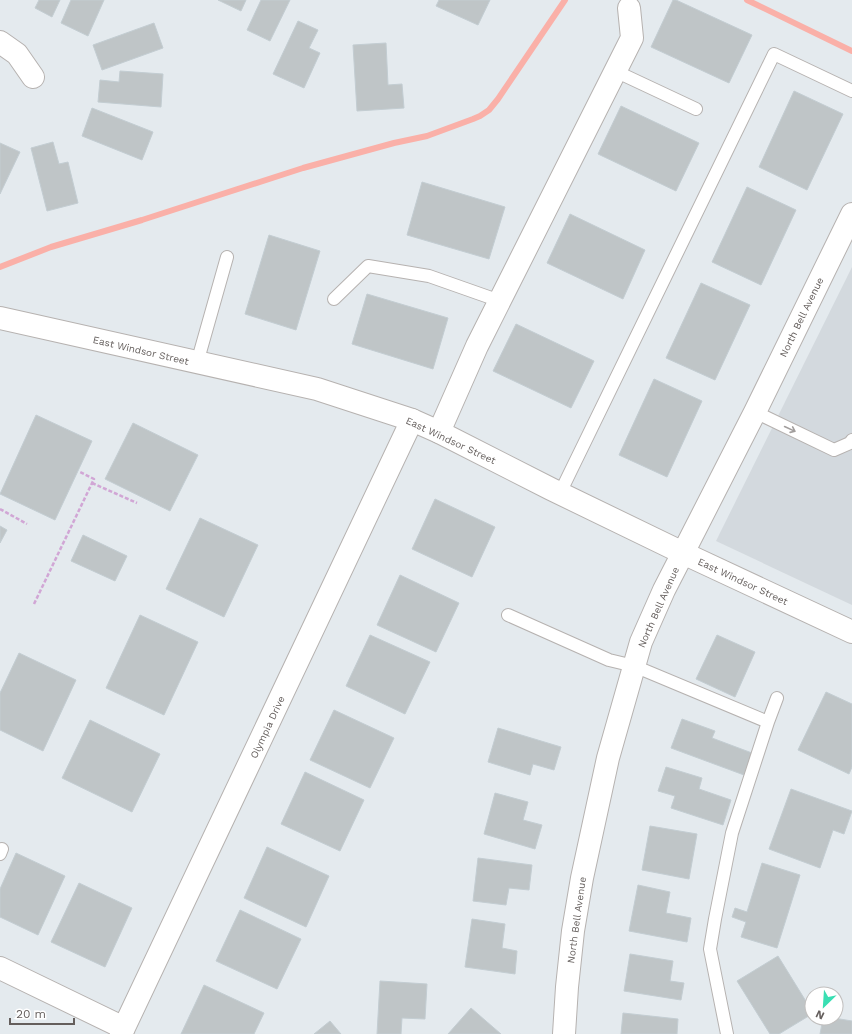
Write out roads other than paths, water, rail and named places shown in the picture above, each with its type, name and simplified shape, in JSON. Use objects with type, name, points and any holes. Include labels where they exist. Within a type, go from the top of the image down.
[{"type":"street","points":[[439,432],[477,346],[632,38],[629,8]]},
{"type":"street","points":[[0,42],[17,54],[33,77]]},
{"type":"street","name":"North Bell Avenue","points":[[564,1034],[573,931],[582,878],[608,758],[641,642],[664,590],[755,412],[852,214]]},
{"type":"street","name":"East Windsor Street","points":[[0,318],[317,389],[412,420],[683,553],[852,632]]},
{"type":"street","name":"Olympia Drive","points":[[123,1031],[412,420]]},
{"type":"street","points":[[0,968],[123,1031]]},
{"type":"lane","points":[[560,493],[774,54],[852,91]]},
{"type":"lane","points":[[615,71],[696,109]]},
{"type":"lane","points":[[197,362],[227,257]]},
{"type":"lane","points":[[334,299],[368,266],[429,276],[500,301]]},
{"type":"lane","points":[[755,412],[834,450],[850,443],[852,440]]},
{"type":"lane","points":[[508,614],[609,660],[634,666],[768,722]]},
{"type":"lane","points":[[727,1034],[710,949],[732,833],[777,698]]},
{"type":"waterway","points":[[0,267],[51,247],[142,220],[303,168],[394,143],[427,136],[480,116],[489,110],[498,99],[565,0]]},
{"type":"waterway","points":[[747,0],[852,51]]}]
